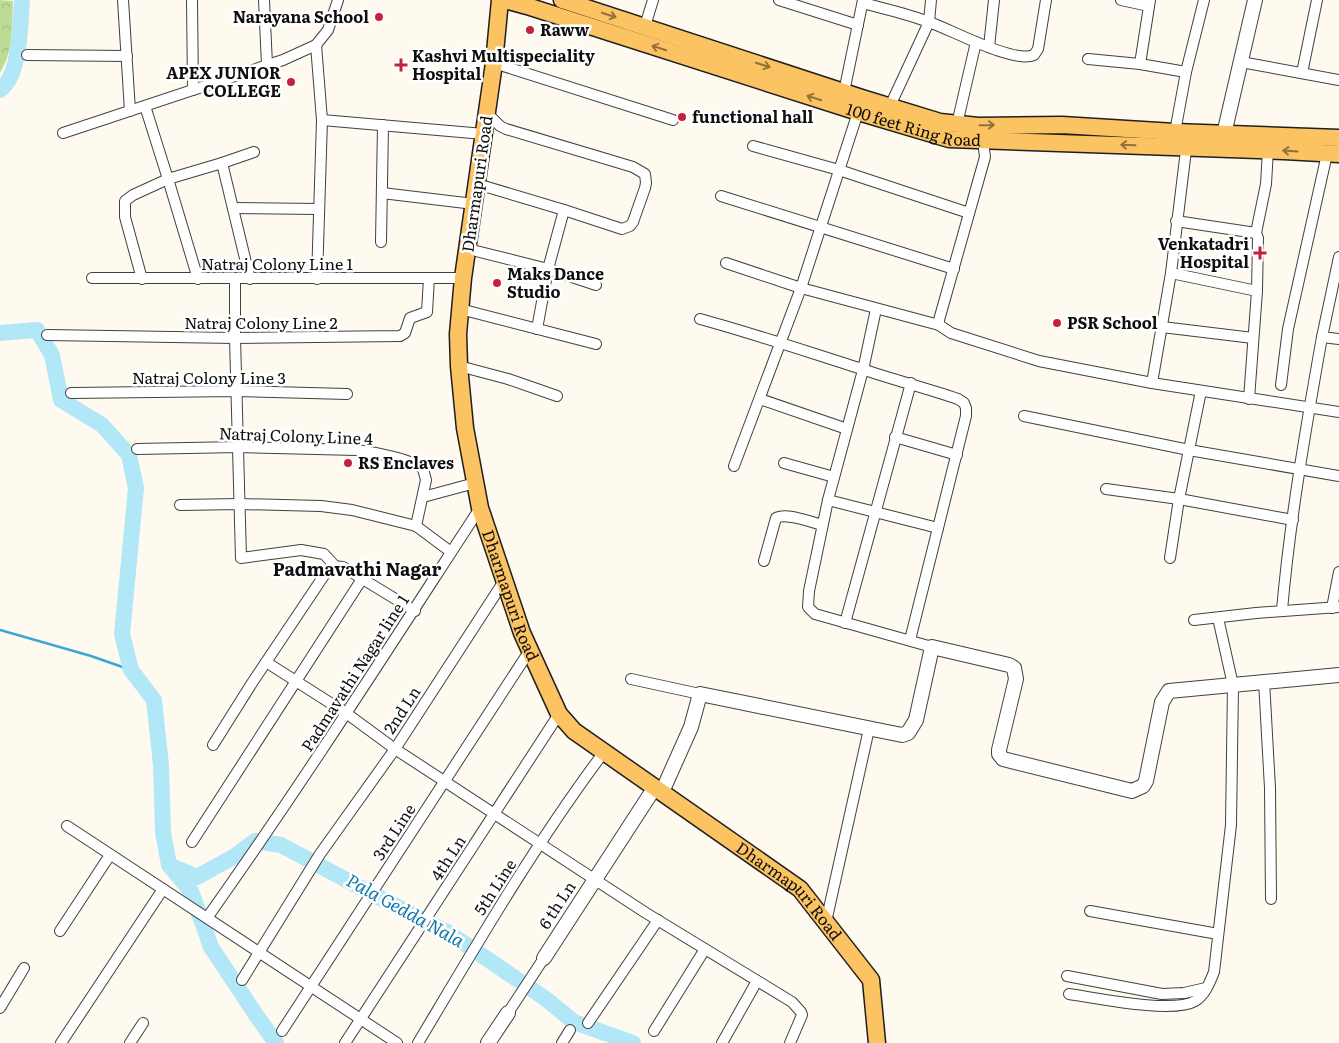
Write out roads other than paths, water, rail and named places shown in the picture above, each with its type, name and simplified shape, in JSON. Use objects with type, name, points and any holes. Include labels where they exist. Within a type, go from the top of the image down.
[{"type":"main road","name":"Dharmapuri Road","points":[[500,0],[494,63],[463,278],[458,334],[459,366],[465,428],[480,508],[522,633],[559,714],[574,731],[800,889],[871,980],[877,1043]]},
{"type":"main road","name":"100 feet Ring Road","points":[[506,0],[860,106],[949,139],[983,141],[1184,137],[1224,134],[1339,138]]},
{"type":"main road","name":"100 feet Ring Road","points":[[562,0],[844,92],[860,106],[890,106],[940,122],[978,126],[1062,125],[1184,137],[1268,150],[1333,154]]},
{"type":"street","points":[[123,0],[130,111]]},
{"type":"street","points":[[192,0],[193,90]]},
{"type":"street","points":[[264,0],[267,65]]},
{"type":"street","points":[[63,133],[267,65],[316,45],[328,30],[338,0]]},
{"type":"street","points":[[645,26],[653,0]]},
{"type":"street","points":[[779,0],[858,26]]},
{"type":"street","points":[[890,106],[928,22],[931,0]]},
{"type":"street","points":[[989,47],[994,0]]},
{"type":"street","points":[[844,92],[863,1],[928,22],[989,47],[1022,58],[1034,55],[1038,49],[1046,0]]},
{"type":"street","points":[[1121,0],[1150,3],[1140,64]]},
{"type":"street","points":[[1152,383],[1171,273],[1184,137],[1186,72],[1204,0]]},
{"type":"street","points":[[1224,134],[1255,0]]},
{"type":"street","points":[[1302,73],[1317,0]]},
{"type":"street","points":[[957,124],[976,42]]},
{"type":"street","points":[[316,45],[322,120],[317,278]]},
{"type":"street","points":[[27,55],[126,56]]},
{"type":"street","points":[[1088,59],[1140,64],[1186,72]]},
{"type":"street","points":[[1241,62],[1339,80]]},
{"type":"street","points":[[494,63],[673,120]]},
{"type":"street","points":[[145,106],[198,279]]},
{"type":"street","points":[[734,466],[801,288],[860,106]]},
{"type":"street","points":[[477,184],[626,229],[633,222],[646,183],[645,174],[633,167],[506,129],[500,126],[487,113]]},
{"type":"street","points":[[322,120],[484,134]]},
{"type":"street","points":[[381,242],[383,125]]},
{"type":"street","points":[[939,325],[985,157],[983,141]]},
{"type":"street","points":[[753,146],[839,170],[969,213]]},
{"type":"street","points":[[1249,399],[1257,291],[1258,238],[1256,232],[1266,184],[1268,150]]},
{"type":"street","points":[[142,278],[125,217],[125,201],[133,195],[168,179],[222,164],[254,152]]},
{"type":"street","points":[[1281,385],[1290,323],[1333,154]]},
{"type":"street","points":[[222,164],[250,279]]},
{"type":"street","points":[[382,193],[474,204]]},
{"type":"street","points":[[721,196],[954,269]]},
{"type":"street","points":[[233,208],[319,209]]},
{"type":"street","points":[[537,329],[548,269],[564,210]]},
{"type":"street","points":[[1176,221],[1256,232]]},
{"type":"street","points":[[468,249],[548,269],[596,285]]},
{"type":"street","points":[[1282,610],[1309,408],[1322,337],[1337,276],[1339,257]]},
{"type":"street","points":[[726,263],[801,288],[939,325],[951,333],[1039,361],[1152,383],[1339,412]]},
{"type":"street","points":[[1171,273],[1257,291]]},
{"type":"street","name":"Natraj Colony Line 1","points":[[92,278],[463,278]]},
{"type":"street","name":"Natraj Colony Line 2","points":[[47,335],[235,338],[400,336],[405,333],[410,318],[427,312],[429,278]]},
{"type":"street","points":[[235,279],[241,558],[301,550],[324,554],[335,566],[344,567],[415,611]]},
{"type":"street","points":[[460,309],[596,344]]},
{"type":"street","points":[[876,309],[864,370],[822,525],[809,591],[808,607],[815,614],[1009,665],[1014,668],[1016,679],[999,750],[999,754],[1003,759],[1126,790],[1137,789],[1146,781],[1162,702],[1164,696],[1169,691],[1339,675]]},
{"type":"street","points":[[700,319],[781,342],[864,370],[911,383],[958,398],[964,403],[966,416],[958,456],[910,640]]},
{"type":"street","points":[[1162,327],[1253,338]]},
{"type":"street","points":[[1322,337],[1339,338]]},
{"type":"street","points":[[459,366],[557,396]]},
{"type":"street","points":[[846,623],[874,512],[911,383]]},
{"type":"street","name":"Natraj Colony Line 3","points":[[71,393],[236,391],[347,394]]},
{"type":"street","points":[[1170,558],[1178,499],[1201,391]]},
{"type":"street","points":[[760,398],[847,428]]},
{"type":"street","points":[[1024,416],[1189,450],[1339,476]]},
{"type":"street","points":[[895,437],[958,456]]},
{"type":"street","name":"Natraj Colony Line 4","points":[[137,449],[238,447],[374,452],[420,466],[425,474],[426,480],[416,526]]},
{"type":"street","points":[[784,463],[834,477]]},
{"type":"street","points":[[423,497],[475,483]]},
{"type":"street","points":[[1106,489],[1178,499],[1293,520]]},
{"type":"street","points":[[828,500],[938,528]]},
{"type":"street","points":[[180,505],[321,506],[367,513],[416,526],[451,552]]},
{"type":"street","name":"Padmavathi Nagar line 1","points":[[207,918],[271,828],[415,611],[480,508]]},
{"type":"street","points":[[764,561],[776,518],[779,515],[822,525]]},
{"type":"street","points":[[213,745],[325,574],[335,566]]},
{"type":"street","points":[[1194,620],[1282,610],[1335,608],[1339,572]]},
{"type":"street","points":[[192,842],[297,682],[362,578]]},
{"type":"street","name":"2nd Ln","points":[[242,980],[320,854],[395,749],[504,580]]},
{"type":"street","points":[[1070,994],[1147,1005],[1184,1005],[1194,1002],[1200,997],[1214,972],[1231,825],[1233,685],[1218,618]]},
{"type":"street","points":[[631,679],[902,735],[908,733],[916,720],[932,646]]},
{"type":"street","name":"3rd Line","points":[[282,1031],[530,650]]},
{"type":"street","points":[[266,662],[346,713],[444,782],[594,880],[792,1002],[801,1012],[801,1021],[790,1043]]},
{"type":"street","points":[[1264,681],[1270,788],[1271,899]]},
{"type":"street","name":"6 th Ln","points":[[488,1043],[594,880],[659,789],[690,727],[700,694]]},
{"type":"street","name":"4th Ln","points":[[346,1043],[360,1018],[559,714]]},
{"type":"street","points":[[826,922],[869,729]]},
{"type":"street","name":"5th Line","points":[[418,1043],[499,908],[586,776],[604,752]]},
{"type":"street","points":[[66,826],[397,1043]]},
{"type":"street","points":[[60,932],[110,855]]},
{"type":"street","points":[[61,1043],[163,889]]},
{"type":"street","points":[[1090,911],[1218,934]]},
{"type":"street","points":[[588,1023],[658,920]]},
{"type":"street","points":[[654,1031],[705,949]]},
{"type":"street","points":[[0,1008],[24,968]]},
{"type":"street","points":[[1067,976],[1162,994],[1184,993],[1206,988]]},
{"type":"street","points":[[722,1043],[757,981]]},
{"type":"street","points":[[130,1043],[143,1023]]},
{"type":"street","points":[[562,1043],[570,1030]]},
{"type":"waterway","points":[[0,90],[7,83],[16,61],[22,0]]},
{"type":"waterway","points":[[0,333],[37,330],[52,355],[61,400],[102,425],[129,455],[136,488],[122,634],[131,670],[154,700],[161,765],[163,832],[169,865],[191,891],[211,947],[276,1043]]},
{"type":"waterway","points":[[0,630],[91,656],[131,670]]},
{"type":"waterway","name":"Pala Gedda Nala","points":[[173,867],[197,877],[235,856],[255,841],[281,845],[449,933],[546,999],[574,1022],[633,1043]]},
{"type":"place","name":"Narayana School","points":[[379,17]]},
{"type":"place","name":"Raww","points":[[530,30]]},
{"type":"place","name":"Kashvi Multispeciality Hospital","points":[[401,65]]},
{"type":"place","name":"APEX JUNIOR COLLEGE","points":[[291,82]]},
{"type":"place","name":"functional hall","points":[[682,117]]},
{"type":"place","name":"Venkatadri Hospital","points":[[1260,253]]},
{"type":"place","name":"Maks Dance Studio","points":[[497,283]]},
{"type":"place","name":"PSR School","points":[[1057,323]]},
{"type":"place","name":"RS Enclaves","points":[[348,463]]},
{"type":"district","name":"Padmavathi Nagar","points":[[357,570]]}]
